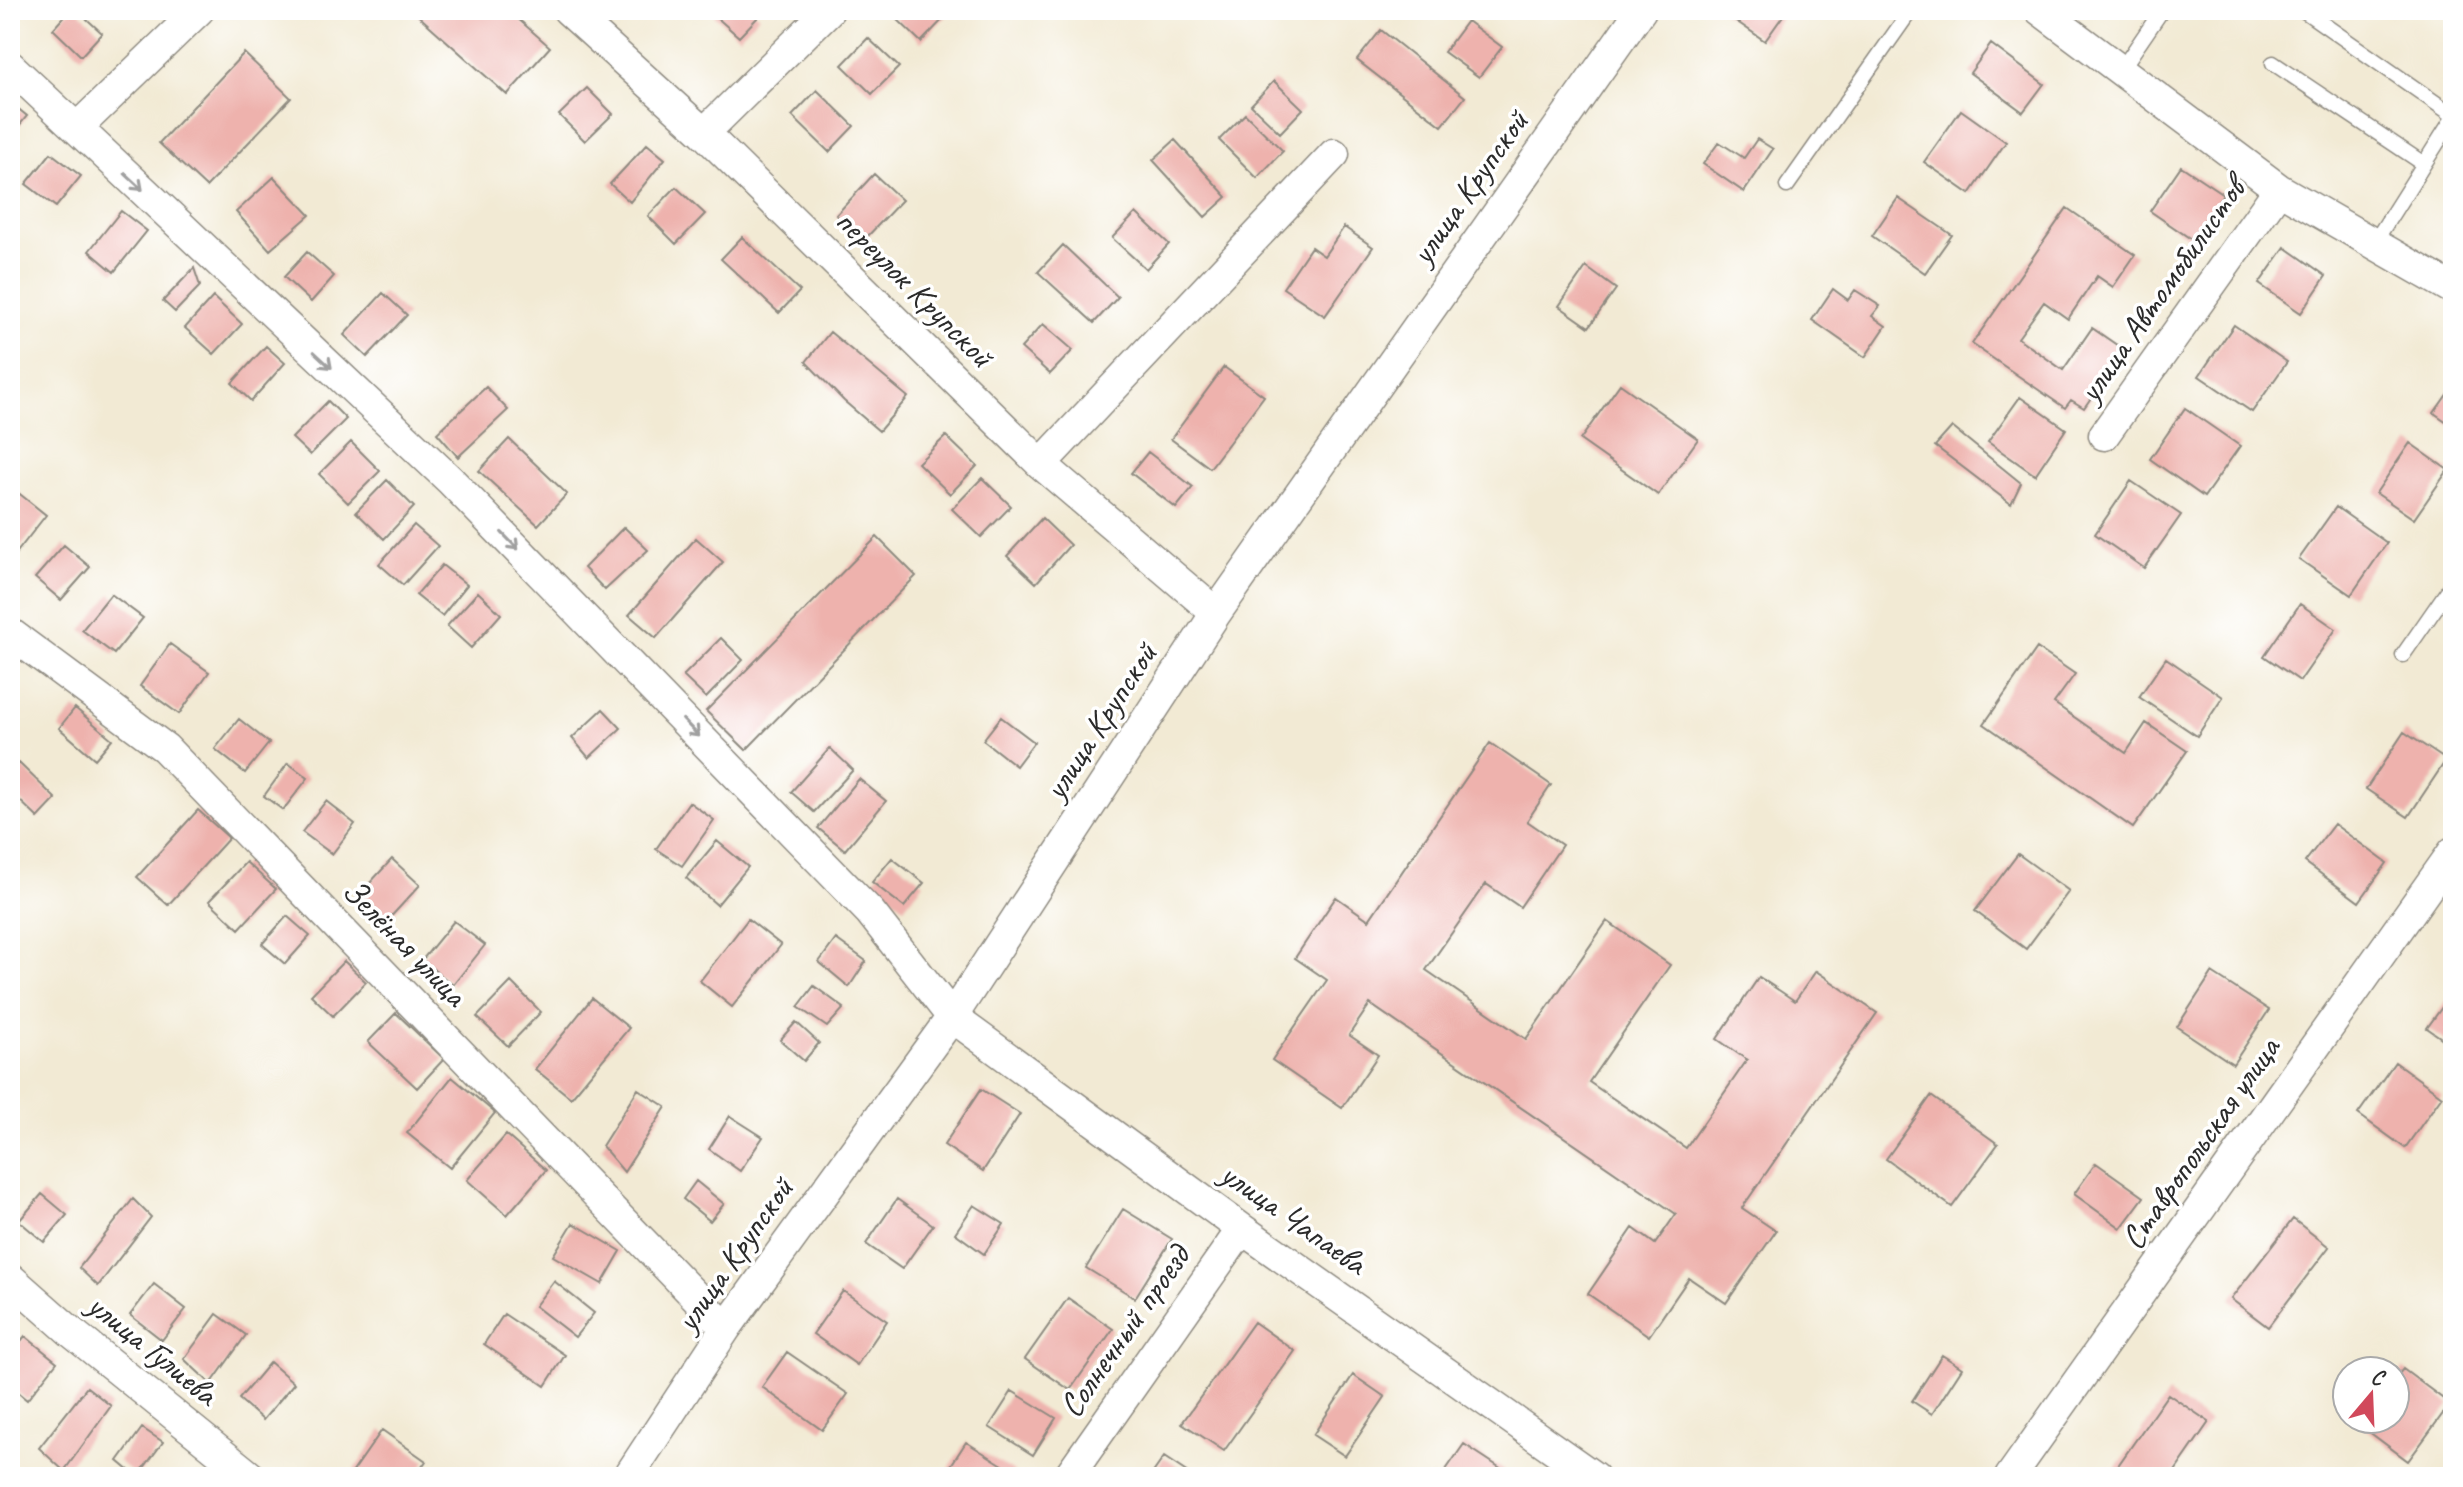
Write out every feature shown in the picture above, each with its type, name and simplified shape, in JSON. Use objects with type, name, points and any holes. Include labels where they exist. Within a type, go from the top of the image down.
[{"type":"street","points":[[77,128],[199,10]]},
{"type":"street","name":"переулок Крупской","points":[[568,10],[704,133],[1041,464],[1216,613]]},
{"type":"street","points":[[704,133],[829,10]]},
{"type":"street","name":"улица Крупской","points":[[628,1477],[726,1328],[952,1017],[1216,613],[1641,10]]},
{"type":"street","points":[[2040,10],[2279,189],[2453,289]]},
{"type":"street","points":[[10,66],[99,149]]},
{"type":"street","name":"улица Чапаева","points":[[77,128],[450,480],[870,912],[952,1017],[1242,1229],[1594,1477]]},
{"type":"street","points":[[1041,464],[1334,154]]},
{"type":"street","name":"улица Автомобилистов","points":[[2104,435],[2279,189]]},
{"type":"street","name":"Зелёная улица","points":[[15,646],[165,748],[726,1328]]},
{"type":"street","name":"Ставропольская улица","points":[[2010,1477],[2453,852]]},
{"type":"street","name":"Солнечный проезд","points":[[1068,1477],[1242,1229]]},
{"type":"street","name":"улица Гулиева","points":[[10,1278],[70,1331],[251,1477]]},
{"type":"lane","points":[[1787,186],[1911,10]]},
{"type":"lane","points":[[2121,70],[2162,10]]},
{"type":"lane","points":[[2303,10],[2453,117],[2374,243]]},
{"type":"lane","points":[[2273,63],[2424,164]]},
{"type":"lane","points":[[2403,655],[2453,583]]},
{"type":"building","points":[[70,10],[77,10],[102,33],[81,56],[53,29]]},
{"type":"building","points":[[412,10],[508,10],[550,47],[507,95]]},
{"type":"building","points":[[719,10],[752,10],[759,16],[739,37],[714,15]]},
{"type":"building","points":[[902,10],[941,10],[947,15],[921,42],[895,17]]},
{"type":"building","points":[[1724,10],[1787,10],[1765,41]]},
{"type":"building","points":[[1467,21],[1502,47],[1479,77],[1444,52]]},
{"type":"building","points":[[1381,30],[1465,97],[1442,126],[1357,60]]},
{"type":"building","points":[[868,38],[899,67],[872,94],[842,65]]},
{"type":"building","points":[[1991,44],[2044,84],[2023,112],[1970,73]]},
{"type":"building","points":[[244,53],[291,98],[206,187],[159,143]]},
{"type":"building","points":[[1274,81],[1303,109],[1280,133],[1251,105]]},
{"type":"building","points":[[587,88],[613,114],[585,141],[559,115]]},
{"type":"building","points":[[817,90],[854,126],[829,152],[792,116]]},
{"type":"building","points":[[10,102],[27,116],[10,137]]},
{"type":"building","points":[[1961,110],[2006,142],[1970,194],[1924,162]]},
{"type":"building","points":[[1245,114],[1283,151],[1257,178],[1219,140]]},
{"type":"building","points":[[1757,139],[1773,149],[1744,192],[1703,164],[1719,142],[1744,158]]},
{"type":"building","points":[[1175,140],[1227,197],[1205,217],[1153,160]]},
{"type":"building","points":[[647,144],[665,159],[630,202],[610,184]]},
{"type":"building","points":[[51,153],[81,176],[56,207],[26,184]]},
{"type":"building","points":[[2181,166],[2223,194],[2191,239],[2150,211]]},
{"type":"building","points":[[874,174],[902,200],[864,240],[836,215]]},
{"type":"building","points":[[274,177],[310,215],[270,250],[236,212]]},
{"type":"building","points":[[676,187],[705,214],[676,244],[648,216]]},
{"type":"building","points":[[1898,198],[1952,235],[1925,273],[1872,236]]},
{"type":"building","points":[[2067,208],[2135,255],[2113,287],[2097,276],[2068,319],[2044,302],[2018,338],[2063,370],[2092,328],[2124,350],[2084,408],[2071,400],[2065,408],[1972,344]]},
{"type":"building","points":[[121,211],[147,231],[114,272],[89,251]]},
{"type":"building","points":[[1136,213],[1169,244],[1146,269],[1112,238]]},
{"type":"building","points":[[1344,227],[1373,247],[1325,316],[1283,288],[1311,247],[1324,256]]},
{"type":"building","points":[[742,237],[800,291],[779,313],[721,259]]},
{"type":"building","points":[[1063,245],[1118,297],[1094,323],[1038,272]]},
{"type":"building","points":[[2285,247],[2326,276],[2301,313],[2259,284]]},
{"type":"building","points":[[307,252],[334,276],[311,302],[284,277]]},
{"type":"building","points":[[1586,267],[1616,289],[1589,327],[1559,306]]},
{"type":"building","points":[[194,268],[200,286],[175,312],[163,301]]},
{"type":"building","points":[[1833,289],[1848,300],[1855,290],[1880,306],[1872,316],[1886,326],[1865,357],[1812,320]]},
{"type":"building","points":[[383,293],[407,315],[367,357],[344,335]]},
{"type":"building","points":[[213,297],[242,324],[214,354],[185,328]]},
{"type":"building","points":[[1043,324],[1073,350],[1050,374],[1021,348]]},
{"type":"building","points":[[2234,325],[2287,362],[2252,412],[2199,376]]},
{"type":"building","points":[[830,332],[908,397],[879,431],[806,362]]},
{"type":"building","points":[[266,346],[285,363],[251,401],[232,383]]},
{"type":"building","points":[[1224,367],[1264,396],[1210,468],[1171,439]]},
{"type":"building","points":[[1620,384],[1698,439],[1658,495],[1580,440]]},
{"type":"building","points":[[2453,386],[2453,426],[2434,413]]},
{"type":"building","points":[[486,387],[508,410],[458,457],[437,433]]},
{"type":"building","points":[[2020,397],[2066,429],[2035,475],[1988,442]]},
{"type":"building","points":[[328,401],[346,419],[310,455],[292,438]]},
{"type":"building","points":[[2185,408],[2240,446],[2204,497],[2150,459]]},
{"type":"building","points":[[1952,427],[2021,483],[2011,504],[1935,446]]},
{"type":"building","points":[[946,436],[977,466],[950,494],[918,463]]},
{"type":"building","points":[[509,439],[567,494],[538,525],[479,471]]},
{"type":"building","points":[[351,442],[380,471],[348,503],[319,474]]},
{"type":"building","points":[[2410,443],[2448,470],[2414,519],[2376,493]]},
{"type":"building","points":[[1148,452],[1193,487],[1176,508],[1131,473]]},
{"type":"building","points":[[982,478],[1011,506],[981,537],[952,509]]},
{"type":"building","points":[[387,480],[414,507],[384,539],[356,512]]},
{"type":"building","points":[[2131,481],[2181,515],[2144,568],[2095,534]]},
{"type":"building","points":[[10,489],[46,515],[10,561]]},
{"type":"building","points":[[2336,507],[2387,543],[2351,595],[2299,559]]},
{"type":"building","points":[[1042,518],[1070,545],[1036,583],[1007,556]]},
{"type":"building","points":[[414,525],[438,546],[403,585],[379,564]]},
{"type":"building","points":[[624,527],[648,550],[605,590],[584,568]]},
{"type":"building","points":[[877,537],[916,576],[746,750],[706,711]]},
{"type":"building","points":[[696,538],[723,562],[656,638],[629,615]]},
{"type":"building","points":[[64,545],[90,567],[61,600],[35,578]]},
{"type":"building","points":[[442,565],[467,585],[442,616],[416,595]]},
{"type":"building","points":[[478,592],[501,614],[471,648],[447,626]]},
{"type":"building","points":[[111,594],[143,618],[114,654],[82,630]]},
{"type":"building","points":[[2300,604],[2336,629],[2300,681],[2264,656]]},
{"type":"building","points":[[721,638],[743,660],[706,698],[683,676]]},
{"type":"building","points":[[170,644],[209,672],[179,714],[140,686]]},
{"type":"building","points":[[2037,648],[2075,674],[2054,703],[2126,753],[2146,723],[2187,751],[2133,828],[1984,724]]},
{"type":"building","points":[[2166,658],[2223,697],[2197,736],[2139,697]]},
{"type":"building","points":[[75,708],[112,739],[95,759],[59,728]]},
{"type":"building","points":[[603,709],[621,728],[589,758],[572,738]]},
{"type":"building","points":[[1001,717],[1034,742],[1016,766],[983,740]]},
{"type":"building","points":[[239,719],[269,743],[245,773],[215,749]]},
{"type":"building","points":[[2404,732],[2446,760],[2408,817],[2366,789]]},
{"type":"building","points":[[1490,743],[1551,785],[1527,821],[1562,845],[1520,907],[1486,884],[1426,970],[1526,1039],[1607,921],[1670,965],[1589,1082],[1686,1148],[1747,1060],[1717,1039],[1759,977],[1795,1001],[1816,971],[1877,1013],[1742,1208],[1776,1231],[1726,1303],[1689,1278],[1649,1336],[1588,1294],[1633,1228],[1655,1244],[1676,1214],[1370,1004],[1349,1035],[1378,1055],[1342,1108],[1272,1060],[1327,980],[1295,958],[1336,897],[1369,920]]},
{"type":"building","points":[[830,748],[853,770],[814,812],[791,792]]},
{"type":"building","points":[[19,763],[56,799],[38,818],[10,791],[10,773]]},
{"type":"building","points":[[288,763],[308,778],[283,810],[264,796]]},
{"type":"building","points":[[859,779],[886,801],[845,850],[818,828]]},
{"type":"building","points":[[326,801],[355,824],[332,854],[302,832]]},
{"type":"building","points":[[689,802],[714,820],[682,866],[656,849]]},
{"type":"building","points":[[198,810],[229,838],[168,905],[137,877]]},
{"type":"building","points":[[2334,824],[2387,863],[2359,902],[2305,862]]},
{"type":"building","points":[[717,841],[748,867],[717,905],[686,878]]},
{"type":"building","points":[[2018,854],[2069,891],[2026,949],[1975,911]]},
{"type":"building","points":[[892,858],[924,883],[904,907],[872,882]]},
{"type":"building","points":[[392,859],[420,885],[386,922],[357,897]]},
{"type":"building","points":[[246,862],[276,889],[239,929],[209,901]]},
{"type":"building","points":[[287,916],[310,936],[285,964],[262,944]]},
{"type":"building","points":[[748,919],[781,945],[732,1007],[700,981]]},
{"type":"building","points":[[454,921],[485,945],[453,985],[422,960]]},
{"type":"building","points":[[836,939],[866,961],[849,987],[819,962]]},
{"type":"building","points":[[344,961],[366,982],[333,1016],[311,995]]},
{"type":"building","points":[[2212,973],[2269,1010],[2233,1064],[2177,1027]]},
{"type":"building","points":[[511,982],[541,1012],[508,1046],[477,1017]]},
{"type":"building","points":[[814,986],[844,1008],[827,1027],[798,1007]]},
{"type":"building","points":[[2453,992],[2453,1046],[2427,1028]]},
{"type":"building","points":[[592,998],[629,1028],[571,1098],[535,1069]]},
{"type":"building","points":[[396,1013],[444,1059],[417,1088],[368,1042]]},
{"type":"building","points":[[796,1022],[819,1043],[804,1061],[780,1040]]},
{"type":"building","points":[[2395,1062],[2442,1096],[2405,1148],[2358,1114]]},
{"type":"building","points":[[452,1077],[495,1113],[450,1168],[407,1133]]},
{"type":"building","points":[[638,1089],[666,1107],[624,1172],[602,1146]]},
{"type":"building","points":[[981,1089],[1020,1114],[983,1171],[944,1145]]},
{"type":"building","points":[[1931,1096],[1998,1144],[1952,1207],[1886,1159]]},
{"type":"building","points":[[730,1116],[763,1137],[740,1171],[709,1149]]},
{"type":"building","points":[[506,1135],[546,1170],[507,1215],[467,1180]]},
{"type":"building","points":[[2096,1163],[2144,1197],[2121,1228],[2074,1194]]},
{"type":"building","points":[[696,1181],[724,1204],[710,1221],[683,1199]]},
{"type":"building","points":[[42,1194],[67,1215],[44,1242],[19,1221]]},
{"type":"building","points":[[133,1199],[151,1217],[98,1286],[79,1268]]},
{"type":"building","points":[[897,1199],[933,1225],[902,1269],[866,1244]]},
{"type":"building","points":[[974,1205],[1004,1224],[984,1254],[955,1233]]},
{"type":"building","points":[[1123,1209],[1172,1239],[1135,1298],[1086,1268]]},
{"type":"building","points":[[2293,1219],[2329,1247],[2268,1327],[2231,1299]]},
{"type":"building","points":[[573,1223],[621,1251],[602,1284],[553,1256]]},
{"type":"building","points":[[554,1281],[594,1313],[575,1337],[535,1306]]},
{"type":"building","points":[[154,1284],[186,1309],[162,1340],[130,1315]]},
{"type":"building","points":[[843,1291],[887,1321],[857,1365],[813,1334]]},
{"type":"building","points":[[1068,1298],[1113,1329],[1070,1390],[1025,1359]]},
{"type":"building","points":[[217,1314],[246,1335],[211,1384],[184,1359]]},
{"type":"building","points":[[504,1314],[565,1355],[545,1386],[484,1344]]},
{"type":"building","points":[[1254,1322],[1295,1351],[1224,1451],[1182,1423]]},
{"type":"building","points":[[25,1336],[57,1362],[27,1400],[10,1386],[10,1354]]},
{"type":"building","points":[[787,1352],[848,1394],[822,1430],[762,1387]]},
{"type":"building","points":[[1942,1355],[1962,1368],[1932,1414],[1912,1401]]},
{"type":"building","points":[[270,1362],[294,1383],[263,1420],[239,1399]]},
{"type":"building","points":[[1353,1375],[1385,1397],[1345,1456],[1313,1435]]},
{"type":"building","points":[[2411,1375],[2450,1404],[2408,1461],[2373,1435],[2411,1435]]},
{"type":"building","points":[[87,1387],[111,1406],[64,1471],[39,1448]]},
{"type":"building","points":[[1012,1391],[1056,1418],[1033,1455],[989,1427]]},
{"type":"building","points":[[2168,1394],[2209,1422],[2171,1477],[2110,1477]]},
{"type":"building","points":[[142,1428],[163,1442],[137,1477],[118,1461]]},
{"type":"building","points":[[382,1430],[426,1461],[415,1477],[350,1476]]},
{"type":"building","points":[[966,1442],[1014,1472],[1011,1477],[960,1477],[948,1470]]},
{"type":"building","points":[[1464,1444],[1514,1477],[1441,1477]]},
{"type":"building","points":[[1164,1457],[1194,1477],[1150,1477]]}]
